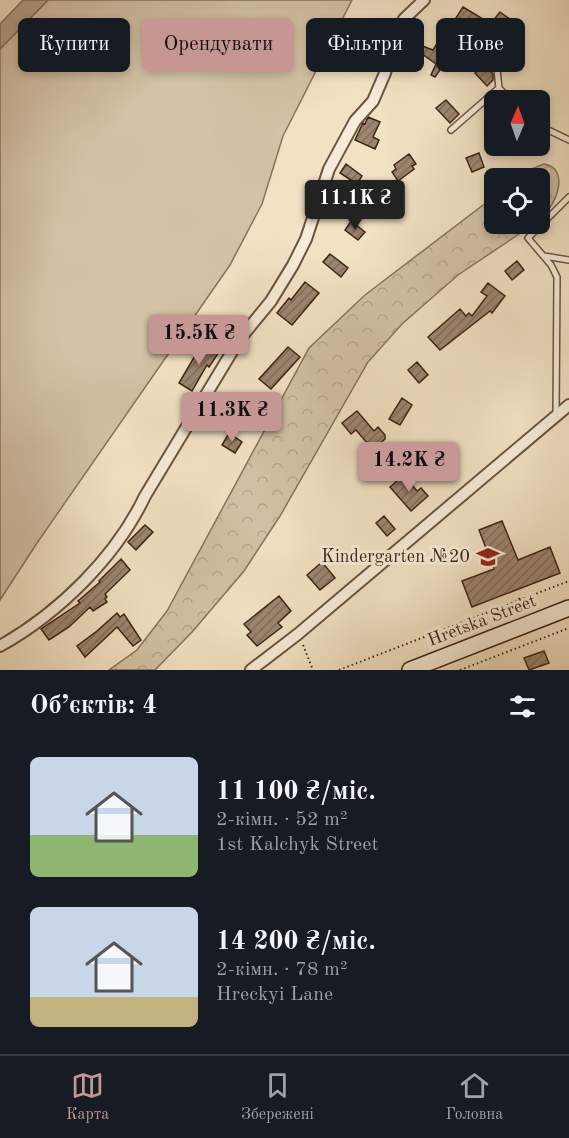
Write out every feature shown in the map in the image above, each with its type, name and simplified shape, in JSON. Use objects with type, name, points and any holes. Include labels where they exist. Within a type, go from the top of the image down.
[{"type":"street","points":[[0,646],[58,607],[94,569],[134,519],[225,362],[239,340],[271,301],[294,265],[306,239],[329,168],[355,121],[373,100],[404,19],[424,0]]},
{"type":"street","points":[[251,670],[298,634],[569,405]]},
{"type":"street","name":"Hretska Street","points":[[410,670],[441,664],[569,608]]},
{"type":"lane","points":[[451,130],[499,88],[497,72]]},
{"type":"lane","points":[[550,131],[569,140]]},
{"type":"lane","points":[[556,416],[557,278],[552,265],[528,238],[569,197]]},
{"type":"lane","points":[[544,256],[569,260]]},
{"type":"path","points":[[339,670],[569,581]]},
{"type":"path","points":[[520,599],[523,607]]},
{"type":"path","points":[[460,670],[569,628]]},
{"type":"path","points":[[298,634],[313,670]]},
{"type":"green space","points":[[48,0],[352,0],[343,18],[306,18],[306,72],[315,72],[283,136],[262,204],[230,265],[0,600],[0,49],[18,31],[18,72],[130,72],[130,18],[30,18]]},
{"type":"green space","points":[[544,164],[557,172],[558,187],[550,207],[550,168],[534,168]]},
{"type":"green space","points":[[484,204],[484,234],[519,234],[458,275],[402,324],[368,362],[280,516],[244,571],[193,631],[155,670],[109,670],[137,650],[167,611],[309,348],[365,295]]},
{"type":"shaded area","points":[[23,0],[48,0],[30,18],[18,18],[18,31],[0,49],[0,24]]},
{"type":"building","points":[[463,7],[481,18],[456,18]]},
{"type":"building","points":[[500,12],[508,18],[495,18]]},
{"type":"building","points":[[436,45],[436,64],[424,55],[424,47],[433,50]]},
{"type":"building","points":[[436,64],[436,72],[438,72],[435,77],[431,75]]},
{"type":"building","points":[[491,72],[493,80],[487,86],[475,73]]},
{"type":"building","points":[[446,100],[459,114],[450,123],[436,108]]},
{"type":"building","points":[[368,117],[380,122],[373,137],[379,140],[375,149],[355,140]]},
{"type":"building","points":[[479,153],[484,167],[472,172],[466,158]]},
{"type":"building","points":[[409,154],[416,164],[412,166],[414,169],[398,181],[392,172],[396,169],[394,165]]},
{"type":"building","points":[[346,164],[362,176],[357,184],[340,173]]},
{"type":"building","points":[[351,221],[365,232],[358,240],[345,230]]},
{"type":"building","points":[[330,254],[348,268],[341,277],[323,262]]},
{"type":"building","points":[[517,261],[524,270],[512,280],[505,271]]},
{"type":"building","points":[[305,282],[319,293],[292,325],[277,313]]},
{"type":"building","points":[[488,283],[505,296],[492,313],[490,311],[440,350],[428,337],[460,309],[466,316],[469,313],[472,316],[487,296],[481,292]]},
{"type":"building","points":[[203,342],[219,352],[209,367],[207,365],[192,391],[179,383]]},
{"type":"building","points":[[288,347],[300,357],[271,389],[259,379]]},
{"type":"building","points":[[417,362],[428,375],[419,383],[408,370]]},
{"type":"building","points":[[402,398],[412,405],[400,425],[389,419]]},
{"type":"building","points":[[247,403],[262,412],[256,421],[241,413]]},
{"type":"building","points":[[357,411],[374,431],[378,427],[385,435],[385,439],[373,450],[356,430],[351,434],[342,423]]},
{"type":"building","points":[[229,433],[242,442],[235,453],[222,445]]},
{"type":"building","points":[[404,475],[417,491],[421,488],[428,496],[411,511],[390,487]]},
{"type":"building","points":[[384,516],[395,529],[387,536],[376,523]]},
{"type":"building","points":[[502,521],[518,560],[550,547],[560,573],[472,607],[462,581],[494,569],[479,530]]},
{"type":"building","points":[[145,525],[153,532],[136,550],[128,542]]},
{"type":"building","points":[[121,559],[130,570],[105,594],[107,602],[93,611],[90,607],[69,627],[49,640],[41,629],[80,603],[78,601]]},
{"type":"building","points":[[322,562],[335,578],[320,590],[307,575]]},
{"type":"building","points":[[279,596],[291,611],[278,623],[282,627],[257,646],[247,635],[251,632],[244,624]]},
{"type":"building","points":[[117,613],[120,617],[124,614],[141,640],[133,646],[117,627],[85,657],[77,646]]},
{"type":"building","points":[[544,651],[549,663],[529,670],[524,658]]},
{"type":"place","name":"Kindergarten №20","points":[[488,557]]}]
